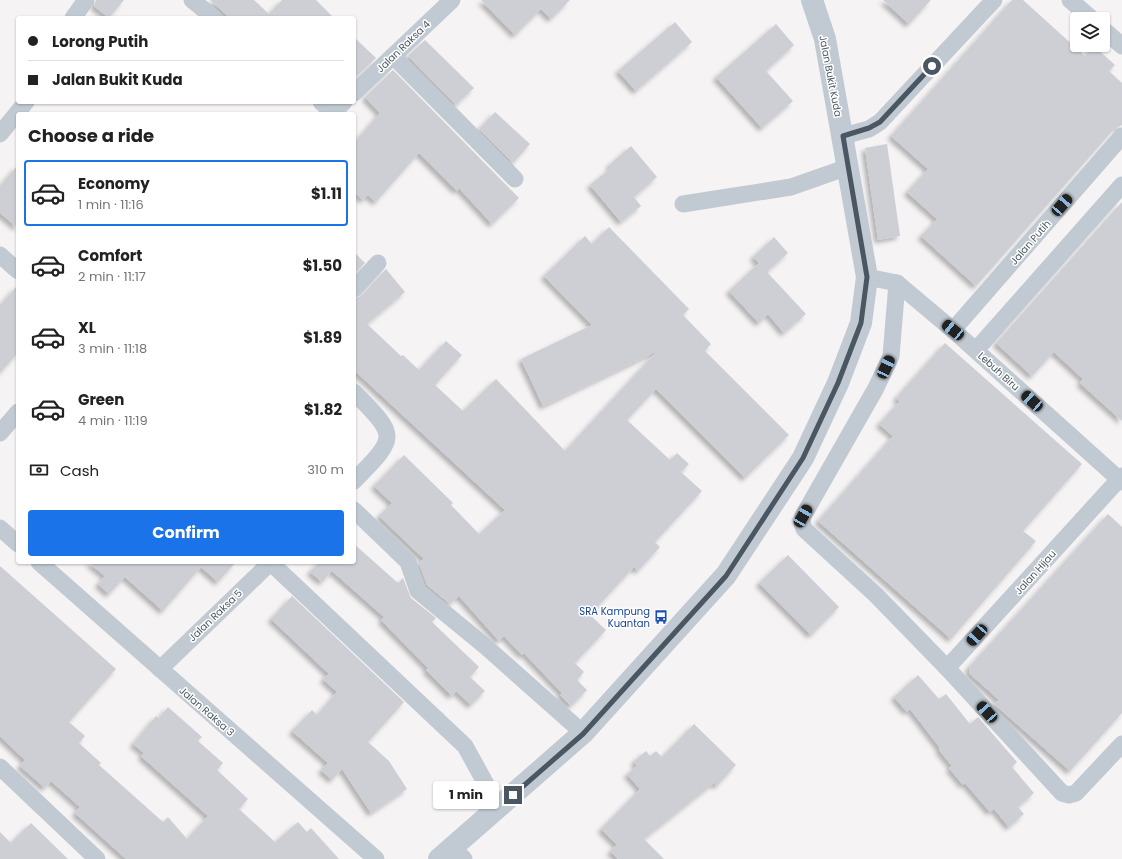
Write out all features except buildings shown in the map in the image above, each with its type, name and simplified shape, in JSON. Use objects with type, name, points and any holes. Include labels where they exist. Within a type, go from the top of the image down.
[{"type":"street","points":[[74,16],[86,0]]},
{"type":"street","points":[[192,0],[212,16]]},
{"type":"street","name":"Jalan Raksa 4","points":[[356,91],[452,0]]},
{"type":"street","name":"Jalan Bukit Kuda","points":[[452,855],[490,815],[583,734],[726,576],[803,458],[838,383],[861,323],[867,277],[825,39],[812,0]]},
{"type":"street","points":[[843,136],[869,128],[880,122],[994,0]]},
{"type":"street","points":[[1070,0],[1084,12]]},
{"type":"street","points":[[1110,35],[1122,46]]},
{"type":"street","points":[[392,56],[514,179]]},
{"type":"street","points":[[18,112],[24,104]]},
{"type":"street","points":[[0,134],[16,114]]},
{"type":"street","name":"Jalan Putih","points":[[953,330],[1122,136]]},
{"type":"street","points":[[683,204],[791,187],[848,167]]},
{"type":"street","points":[[976,350],[1122,185]]},
{"type":"street","points":[[0,255],[16,269]]},
{"type":"street","points":[[356,287],[378,263]]},
{"type":"street","name":"Lebuh Biru","points":[[867,277],[897,283],[976,350],[1121,479]]},
{"type":"street","points":[[897,283],[891,356],[876,388],[803,516],[802,523],[804,529],[876,595],[947,668],[1062,793],[1069,795],[1076,793],[1122,744]]},
{"type":"street","points":[[356,394],[380,418],[388,432],[387,444],[382,453],[356,479]]},
{"type":"street","points":[[0,433],[16,414]]},
{"type":"street","name":"Jalan Hijau","points":[[947,668],[1121,479]]},
{"type":"street","points":[[356,512],[408,562],[418,591],[486,646],[583,734]]},
{"type":"street","points":[[0,528],[16,542]]},
{"type":"street","name":"Jalan Raksa 3","points":[[41,564],[376,859]]},
{"type":"street","name":"Jalan Raksa 5","points":[[160,669],[268,564]]},
{"type":"street","points":[[272,564],[465,746],[487,786],[490,815]]},
{"type":"street","points":[[0,767],[97,859]]},
{"type":"place","name":"SRA Kampung Kuantan","points":[[661,617]]},
{"type":"route","points":[[513,795],[583,734],[726,576],[766,517],[803,458],[838,383],[861,323],[867,277],[843,136],[860,132],[880,122],[932,66]]}]
